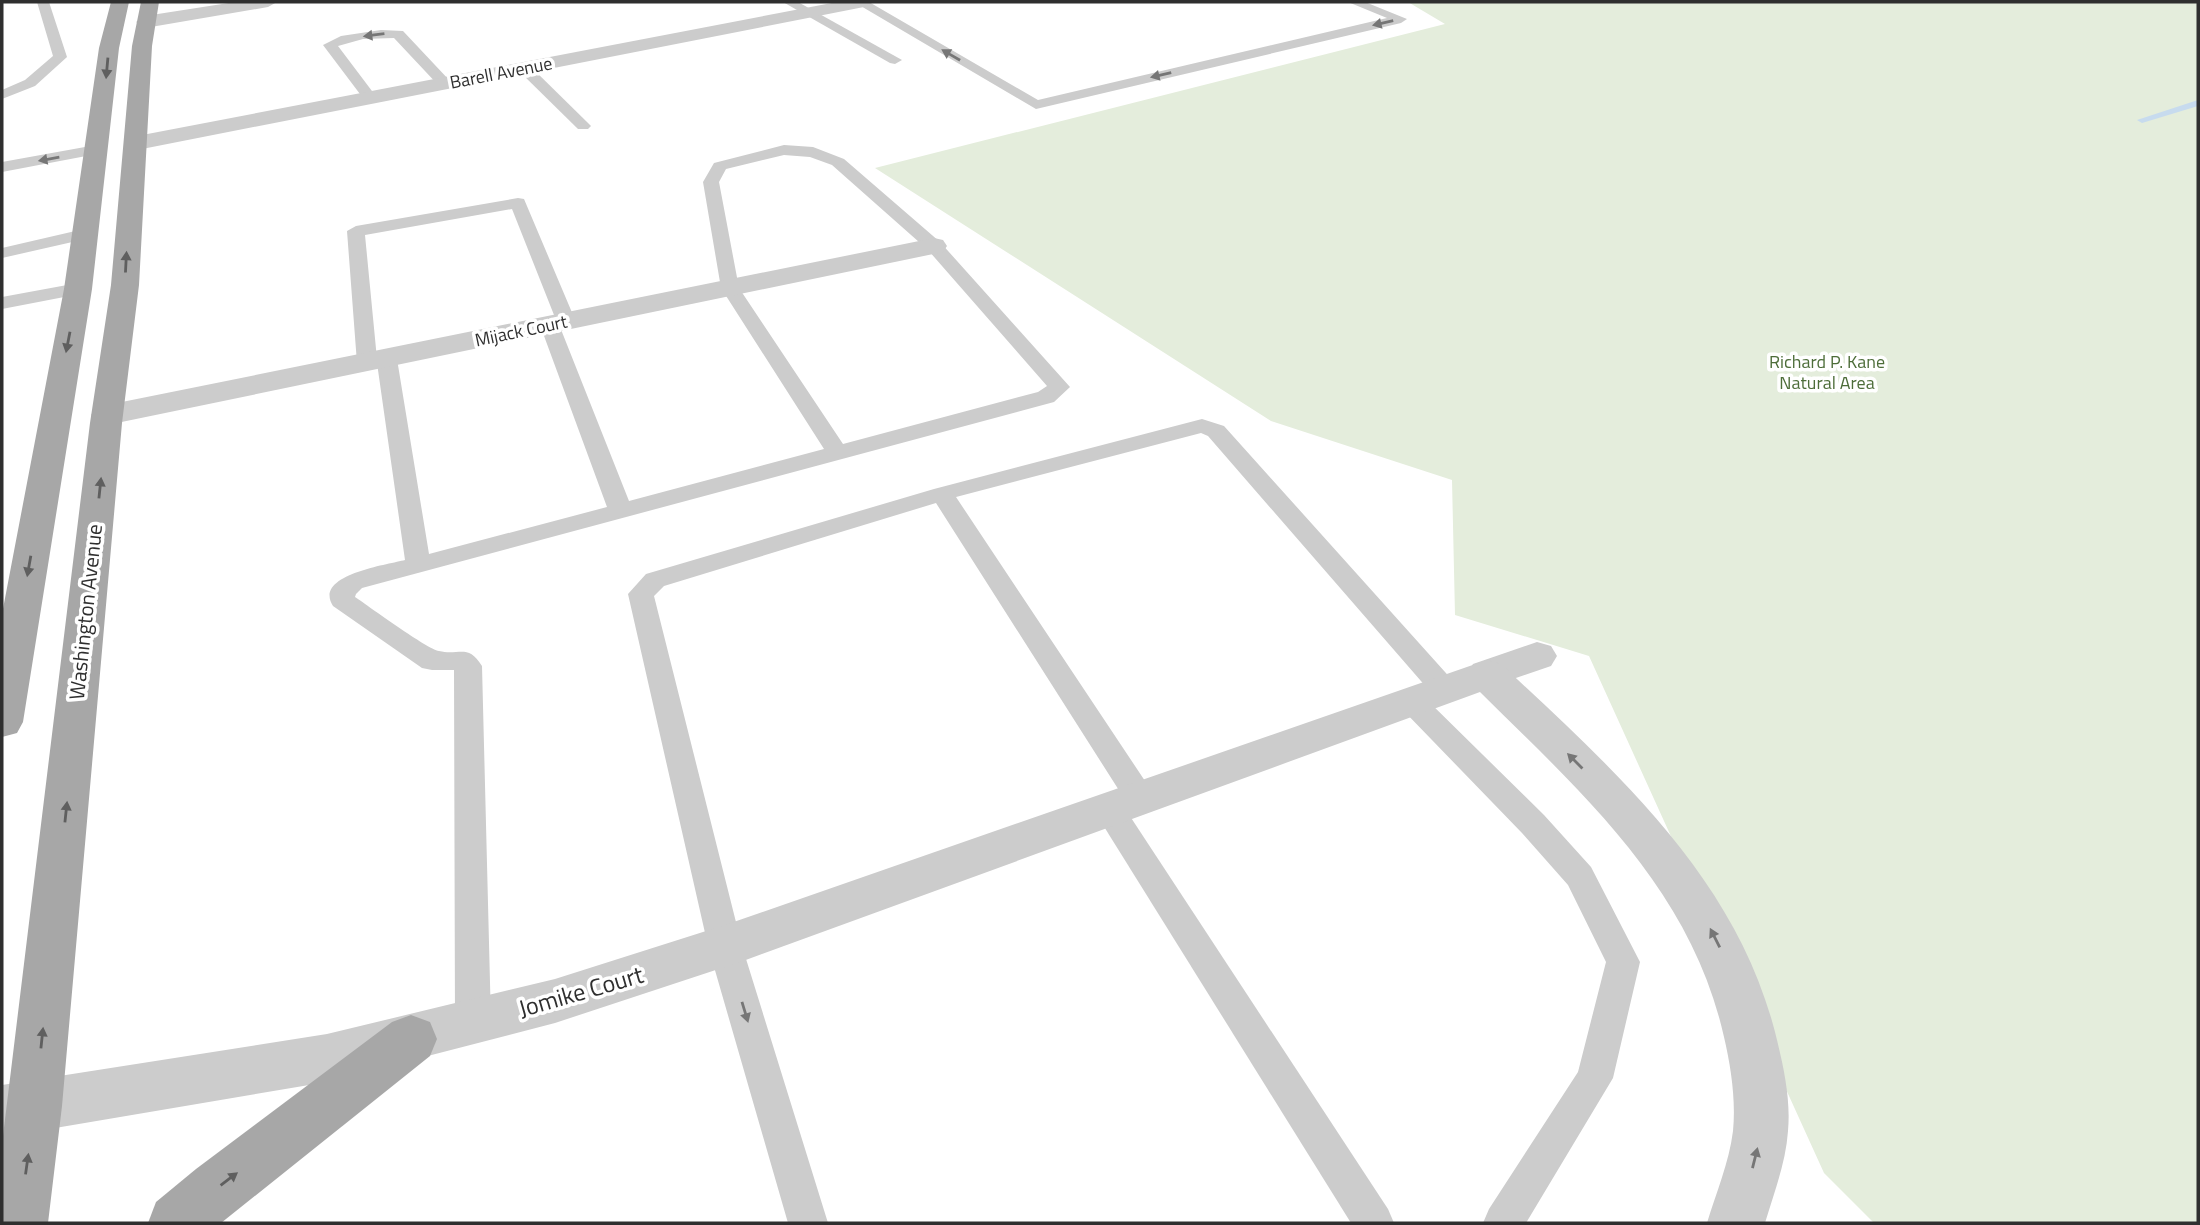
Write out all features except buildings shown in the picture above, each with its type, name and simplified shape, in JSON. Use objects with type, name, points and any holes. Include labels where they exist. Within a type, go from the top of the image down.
[{"type":"main road","name":"Washington Avenue","points":[[19,1223],[18,1109],[125,285],[137,143],[139,8]]},
{"type":"main road","points":[[3,714],[78,289],[110,38],[139,8]]},
{"type":"main road","points":[[177,1223],[216,1189],[411,1039]]},
{"type":"street","points":[[139,8],[268,2]]},
{"type":"street","name":"Barell Avenue","points":[[137,143],[862,2]]},
{"type":"street","name":"Mijack Court","points":[[107,415],[934,246]]},
{"type":"street","points":[[1447,688],[1537,656]]},
{"type":"street","points":[[1447,688],[1629,814],[1662,852],[1701,912],[1735,976],[1750,1028],[1759,1083],[1760,1140],[1736,1223]]},
{"type":"street","name":"Jomike Court","points":[[18,1109],[247,1073],[411,1039],[616,983],[1447,688]]},
{"type":"lane","points":[[2,95],[30,83],[61,57],[43,2]]},
{"type":"lane","points":[[789,2],[895,60]]},
{"type":"lane","points":[[862,2],[1036,105],[1401,19],[1354,2]]},
{"type":"lane","points":[[371,99],[330,45],[380,33],[398,34],[445,84]]},
{"type":"lane","points":[[524,68],[583,126]]},
{"type":"lane","points":[[2,167],[96,150]]},
{"type":"lane","points":[[473,1022],[468,666],[463,660],[432,661],[342,600],[343,591],[353,582],[621,511],[838,453],[1046,397],[1059,387],[934,246],[838,162],[813,152],[784,150],[720,166],[711,183],[730,288],[838,453]]},
{"type":"lane","points":[[418,565],[377,361],[356,231],[519,203],[621,511]]},
{"type":"lane","points":[[2,253],[84,234]]},
{"type":"lane","points":[[2,303],[78,289]]},
{"type":"lane","points":[[808,1223],[725,946],[641,594],[655,580],[942,494],[1202,426],[1216,431],[1447,688],[1533,824],[1580,876],[1623,962],[1595,1078],[1503,1223]]},
{"type":"lane","points":[[942,494],[1374,1223]]},
{"type":"green space","name":"Richard P. Kane Natural Area","points":[[1408,2],[2198,2],[2198,1223],[1874,1223],[1824,1173],[1589,656],[1455,615],[1452,480],[1271,421],[875,168],[1445,24]]},
{"type":"waterway","points":[[2142,120],[2198,103]]}]
